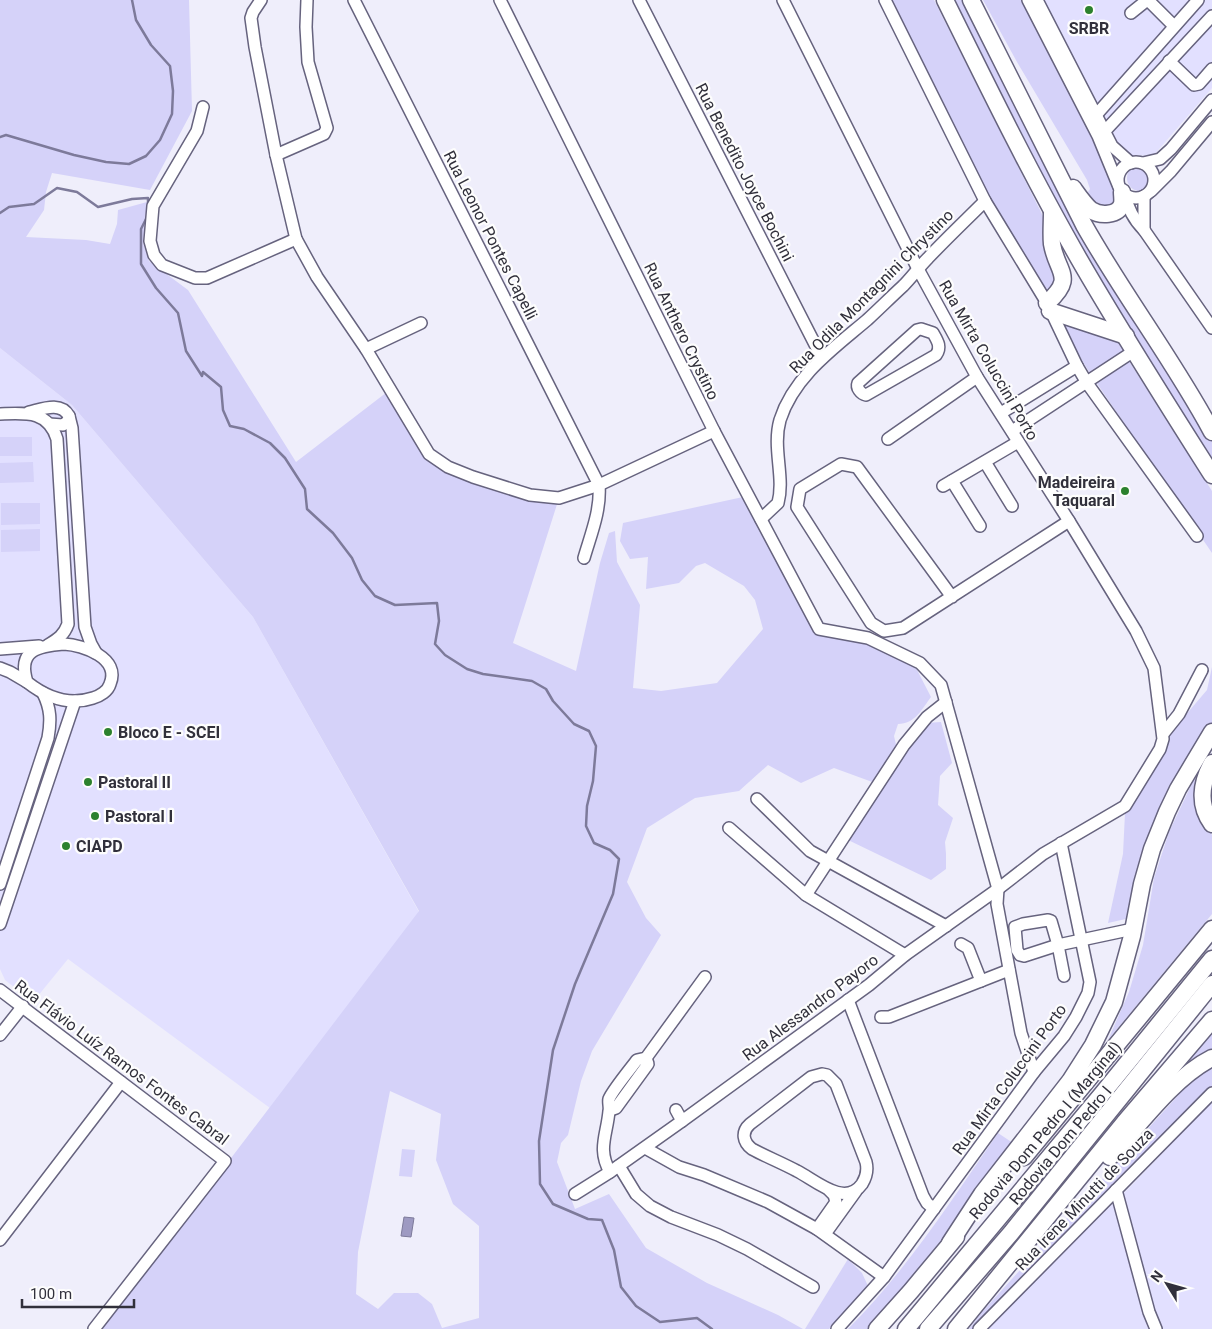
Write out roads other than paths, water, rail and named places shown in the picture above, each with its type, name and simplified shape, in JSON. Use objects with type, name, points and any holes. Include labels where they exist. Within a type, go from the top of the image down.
[{"type":"highway","points":[[945,0],[1052,211],[1134,351],[1212,475]]},
{"type":"highway","points":[[971,0],[1102,258],[1178,375],[1212,432]]},
{"type":"highway","points":[[999,55],[1071,186],[1083,202],[1091,210],[1098,213],[1114,212],[1122,204],[1122,192]]},
{"type":"highway","points":[[1052,211],[1052,245],[1063,274],[1062,284],[1058,293],[1048,307],[1126,336]]},
{"type":"highway","points":[[1178,375],[1212,422]]},
{"type":"highway","points":[[950,1243],[982,1194],[1070,1080],[1093,1045],[1114,1002],[1152,849],[1178,789],[1212,732]]},
{"type":"highway","points":[[1212,763],[1202,787],[1205,812],[1212,824]]},
{"type":"highway","name":"Rodovia Dom Pedro I (Marginal)","points":[[877,1329],[1003,1183],[1212,929]]},
{"type":"highway","name":"Rodovia Dom Pedro I","points":[[907,1327],[1212,959]]},
{"type":"highway","name":"Rodovia Dom Pedro I","points":[[928,1329],[1011,1233],[1212,984]]},
{"type":"highway","points":[[956,1329],[1124,1123],[1212,1020]]},
{"type":"highway","points":[[970,1313],[1022,1260],[1086,1184],[1166,1095],[1186,1076],[1212,1058]]},
{"type":"street","points":[[261,0],[253,12],[251,24],[276,155],[296,239],[317,277],[366,349],[429,454],[448,467],[473,477],[530,495],[559,498],[599,485],[714,431]]},
{"type":"street","points":[[276,155],[324,134],[327,128],[308,62],[307,0]]},
{"type":"street","name":"Rua Leonor Pontes Capelli","points":[[354,0],[599,485]]},
{"type":"street","name":"Rua Anthero Crystino","points":[[500,0],[714,431],[820,629],[868,638],[920,664],[942,685],[946,702]]},
{"type":"street","name":"Rua Benedito Joyce Bochini","points":[[639,0],[822,358]]},
{"type":"street","name":"Rua Mirta Coluccini Porto","points":[[783,0],[918,269],[977,376],[1136,631],[1154,668],[1163,734]]},
{"type":"street","points":[[885,0],[985,201],[1048,307],[1077,366],[1087,383],[1197,536]]},
{"type":"street","points":[[1028,0],[1098,136],[1133,216],[1212,328]]},
{"type":"street","points":[[1038,0],[1112,146],[1151,171],[1154,176],[1154,182],[1147,194],[1144,230]]},
{"type":"street","points":[[1096,115],[1198,0]]},
{"type":"street","points":[[1131,13],[1146,1],[1150,2],[1174,26]]},
{"type":"street","points":[[1104,132],[1212,16]]},
{"type":"street","points":[[1169,61],[1194,85],[1199,84],[1212,70]]},
{"type":"street","points":[[1122,192],[1118,174],[1122,169],[1137,163],[1160,159],[1171,149],[1212,100]]},
{"type":"street","points":[[203,107],[197,131],[153,206],[150,241],[154,255],[162,266],[195,278],[207,278],[296,239]]},
{"type":"street","points":[[1122,192],[1138,198],[1147,194],[1171,171],[1212,122]]},
{"type":"street","name":"Rua Odila Montagnini Chrystino","points":[[761,519],[774,508],[780,498],[776,439],[780,420],[787,402],[795,390],[822,358],[869,318],[909,280],[985,201]]},
{"type":"street","points":[[366,349],[421,323]]},
{"type":"street","points":[[933,333],[948,324]]},
{"type":"street","points":[[925,329],[933,333],[939,345],[936,355],[866,395],[860,392],[858,383],[917,330],[925,329]]},
{"type":"street","points":[[1012,431],[1134,351]]},
{"type":"street","points":[[1001,413],[1077,366]]},
{"type":"street","points":[[875,368],[884,384]]},
{"type":"street","points":[[888,439],[977,376]]},
{"type":"street","points":[[0,668],[10,672],[43,693],[64,700],[75,701],[96,697],[105,692],[111,684],[112,674],[109,666],[96,653],[85,627],[72,428],[69,416],[61,408],[53,407],[24,413]]},
{"type":"street","points":[[0,414],[33,414],[49,424],[54,431],[58,447],[68,624],[65,632],[58,639],[32,651],[27,657],[24,666],[27,682]]},
{"type":"street","points":[[49,424],[62,425],[68,421],[69,416]]},
{"type":"street","points":[[980,526],[948,484],[1018,442]]},
{"type":"street","points":[[985,462],[1012,506]]},
{"type":"street","points":[[952,597],[857,467],[841,464],[800,489],[796,507],[871,622],[884,631],[903,628],[952,597],[1069,521]]},
{"type":"street","points":[[584,558],[600,498],[599,485]]},
{"type":"street","points":[[0,649],[74,645],[96,653]]},
{"type":"street","points":[[1163,734],[1179,714],[1202,670]]},
{"type":"street","points":[[0,884],[48,738],[51,722],[49,709],[43,693]]},
{"type":"street","points":[[0,924],[75,701]]},
{"type":"street","points":[[806,895],[904,745],[927,717],[946,702],[998,889],[997,904],[1021,1033],[1034,1072]]},
{"type":"street","name":"Rua Alessandro Payoro","points":[[575,1194],[645,1148],[848,1000],[905,955],[998,889],[1043,854],[1127,804],[1160,749],[1163,734]]},
{"type":"street","points":[[757,799],[810,851],[946,926]]},
{"type":"street","points":[[729,828],[806,895],[905,955]]},
{"type":"street","name":"Rua Mirta Coluccini Porto","points":[[837,1329],[884,1277],[1034,1072],[1046,1060],[1076,1017],[1090,988],[1061,843]]},
{"type":"street","points":[[1064,976],[1058,945],[1133,929]]},
{"type":"street","points":[[961,944],[968,948],[980,981]]},
{"type":"street","points":[[881,1017],[889,1017],[1009,970]]},
{"type":"street","points":[[705,977],[646,1058],[648,1064],[616,1108],[610,1110],[604,1132],[604,1160],[650,1206],[747,1249],[812,1287]]},
{"type":"street","name":"Rua Flávio Luíz Ramos Fontes Cabral","points":[[0,990],[225,1161],[94,1329]]},
{"type":"street","points":[[848,1000],[923,1196],[934,1209]]},
{"type":"street","points":[[0,1035],[23,1006]]},
{"type":"street","points":[[822,1074],[827,1075],[836,1084],[868,1170],[865,1179],[857,1190],[821,1232],[836,1202],[834,1195],[829,1190],[798,1172],[747,1146],[743,1137],[750,1124],[810,1077],[822,1074]]},
{"type":"street","points":[[0,1240],[121,1082]]},
{"type":"street","name":"Rua Irene Minutti de Souza","points":[[981,1328],[1212,1092]]},
{"type":"street","points":[[676,1110],[682,1121]]},
{"type":"street","points":[[645,1148],[679,1167],[704,1175],[768,1202],[821,1232],[884,1277]]},
{"type":"street","points":[[829,1190],[846,1194],[857,1190]]},
{"type":"street","points":[[1116,1190],[1149,1312],[1156,1329]]},
{"type":"waterway","points":[[0,137],[6,135],[74,155],[106,162],[129,164],[146,156],[160,140],[172,114],[173,91],[170,66],[151,45],[136,20],[132,0]]},
{"type":"waterway","points":[[0,213],[9,207],[34,204],[57,188],[77,192],[98,207],[132,199],[148,198],[148,207]]},
{"type":"waterway","points":[[147,217],[141,229],[141,264],[156,288],[178,313],[186,351],[202,376],[203,372],[221,387],[223,410],[230,426],[244,429],[270,443],[285,458],[305,489],[307,509],[333,533],[352,558],[362,580],[375,596],[395,605],[437,603],[439,621],[435,644],[445,655],[467,669],[483,674],[532,681],[546,689],[553,701],[574,724],[589,731],[596,746],[586,826],[594,843],[610,850],[619,859],[613,894],[575,984],[553,1050],[539,1141],[540,1184],[553,1204],[588,1219],[602,1220],[614,1250],[621,1287],[636,1306],[660,1322],[697,1318],[712,1329]]},
{"type":"place","name":"SRBR","points":[[1089,10]]},
{"type":"place","name":"Madeireira Taquaral","points":[[1125,491]]},
{"type":"place","name":"Bloco E - SCEI","points":[[108,732]]},
{"type":"place","name":"Pastoral II","points":[[88,782]]},
{"type":"place","name":"Pastoral I","points":[[95,816]]},
{"type":"place","name":"CIAPD","points":[[66,846]]}]
